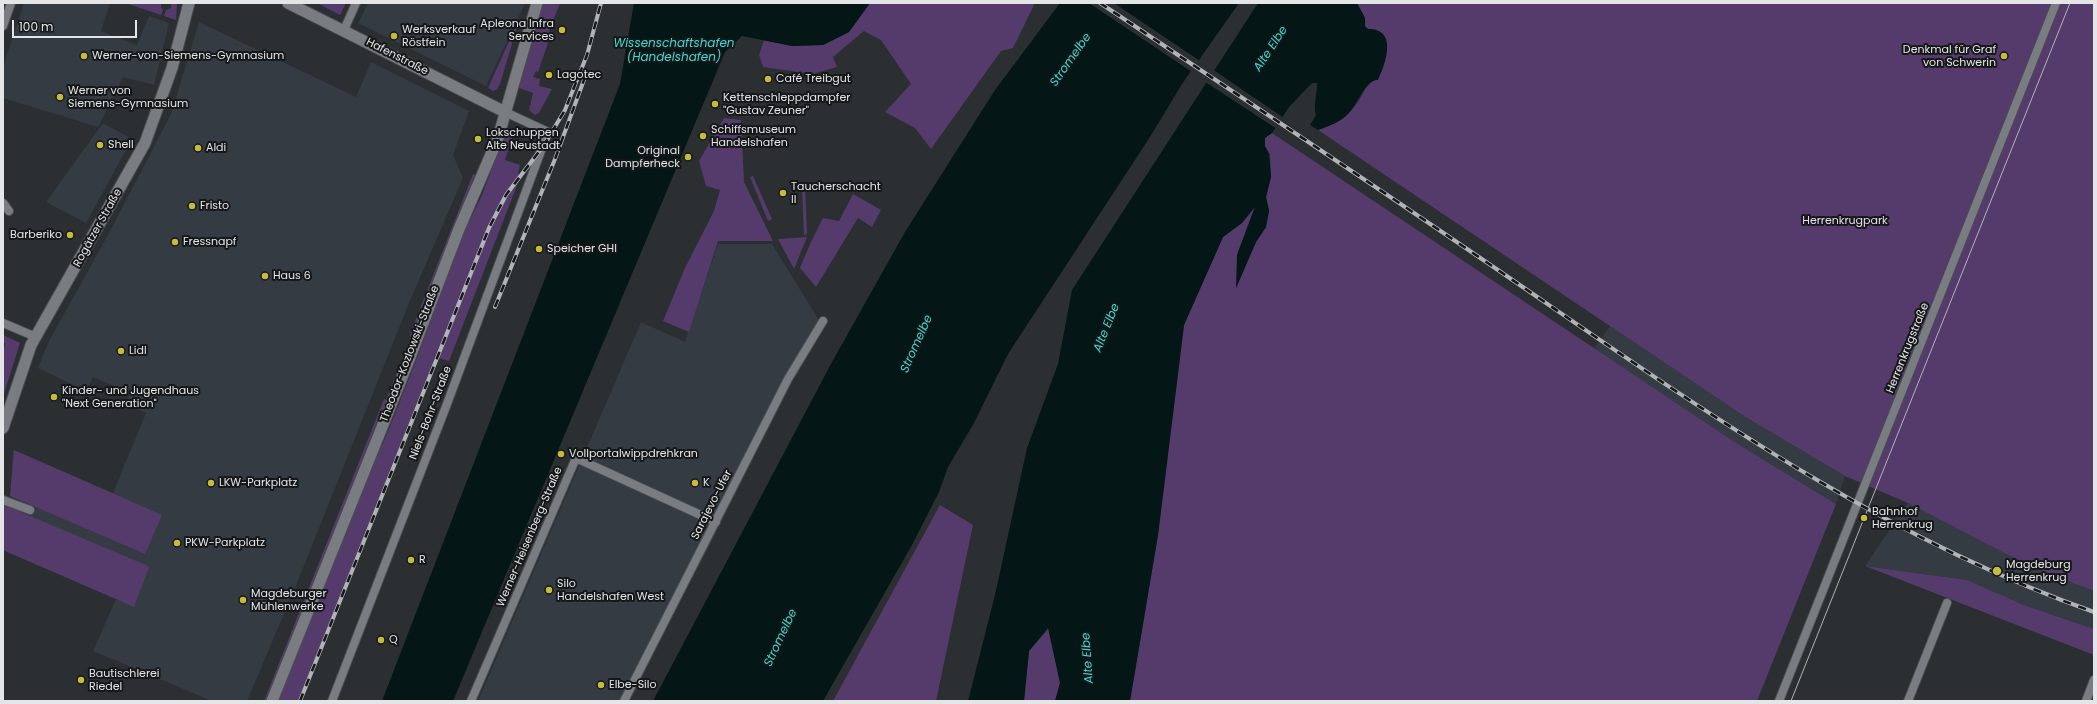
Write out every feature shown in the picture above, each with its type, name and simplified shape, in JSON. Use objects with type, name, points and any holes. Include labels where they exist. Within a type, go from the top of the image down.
[{"type":"main road","name":"Rogätzer Straße","points":[[183,3],[184,24]]},
{"type":"main road","name":"Rogätzer Straße","points":[[3,428],[20,375],[36,337],[141,152],[172,68],[189,3]]},
{"type":"main road","name":"Hafenstraße","points":[[288,3],[505,112]]},
{"type":"main road","name":"Theodor-Kozlowski-Straße","points":[[272,701],[409,360],[459,229],[498,138],[537,3]]},
{"type":"street","points":[[3,26],[11,3]]},
{"type":"street","points":[[344,30],[356,3]]},
{"type":"street","name":"Herrenkrugstraße","points":[[1779,701],[2056,3]]},
{"type":"street","name":"Niels-Bohr-Straße","points":[[332,701],[447,404],[548,132],[505,112]]},
{"type":"street","points":[[3,203],[9,211]]},
{"type":"street","name":"Sarajevo-Ufer","points":[[624,701],[788,379],[823,321]]},
{"type":"street","points":[[3,323],[36,337]]},
{"type":"street","name":"Werner-Heisenberg-Straße","points":[[471,701],[576,458],[716,522]]},
{"type":"street","points":[[3,500],[30,510]]},
{"type":"street","points":[[1908,701],[1947,603]]},
{"type":"street","points":[[2086,701],[2094,680]]},
{"type":"shaded area","name":"Werner-von-Siemens-Gymnasium","points":[[24,3],[110,3],[101,31],[137,45],[149,16],[169,23],[154,85],[123,77],[98,127],[3,98],[3,67]]},
{"type":"shaded area","points":[[368,3],[525,3],[486,86],[358,23]]},
{"type":"shaded area","points":[[199,22],[356,97],[371,62],[469,111],[453,155],[463,178],[409,303],[295,588],[247,701],[212,701],[93,651],[116,599],[5,551],[30,517],[34,505],[11,495],[13,450],[113,493],[146,413],[126,405],[130,393],[93,377],[86,391],[38,368],[49,341],[108,235],[171,114]]},
{"type":"shaded area","points":[[103,123],[132,139],[86,223],[46,202]]},
{"type":"shaded area","points":[[718,244],[772,244],[822,325],[787,389],[717,531],[628,701],[478,701],[641,322],[685,342]]},
{"type":"shaded area","points":[[1610,326],[1747,418],[1845,476],[1836,504],[1733,441],[1594,349]]},
{"type":"shaded area","points":[[1908,503],[2008,555],[2052,575],[2094,591],[2094,629],[2024,605],[1967,580],[1865,566]]},
{"type":"green space","points":[[125,3],[161,3],[163,10],[161,15]]},
{"type":"green space","points":[[171,3],[177,3],[176,20],[164,16],[166,10],[171,8]]},
{"type":"green space","points":[[317,3],[346,3],[340,15]]},
{"type":"green space","points":[[542,3],[560,3],[545,42],[548,43],[538,72],[536,71],[533,77],[540,79],[539,86],[552,89],[539,113],[535,115],[529,110],[533,93],[519,88]]},
{"type":"green space","points":[[870,3],[1035,3],[1013,48],[1001,51],[931,149],[915,128],[885,112],[911,84],[881,40],[864,31],[833,57],[837,67],[812,74],[763,67],[759,55],[764,40],[792,46],[823,45],[849,32]]},
{"type":"green space","name":"Herrenkrugpark","points":[[1357,3],[2094,3],[2094,591],[2052,575],[2008,555],[1908,503],[1845,476],[1747,418],[1318,130],[1329,125],[1350,111],[1358,102],[1367,87],[1374,80],[1375,29],[1368,29],[1365,26],[1365,18]]},
{"type":"green space","points":[[520,17],[500,84],[497,89],[493,91],[488,88]]},
{"type":"green space","points":[[724,118],[741,120],[744,182],[773,241],[718,241],[689,332],[663,321],[685,268],[714,211],[720,190],[706,186],[699,161]]},
{"type":"green space","points":[[505,133],[513,135],[505,160],[520,165],[518,174],[521,175],[449,361],[435,357],[298,701],[277,701],[364,482],[385,439],[414,366],[460,240],[482,195]]},
{"type":"green space","points":[[1272,133],[1733,441],[1836,504],[1757,701],[1130,701],[1158,535],[1184,325],[1223,237],[1242,223],[1255,206],[1237,255],[1237,286],[1256,242],[1266,227],[1269,211],[1266,197],[1271,177],[1270,154],[1265,146],[1265,138]]},
{"type":"green space","points":[[473,174],[475,175],[410,338],[410,334]]},
{"type":"green space","points":[[753,176],[772,219],[768,221],[750,177]]},
{"type":"green space","points":[[802,187],[805,187],[807,234],[804,235]]},
{"type":"green space","points":[[853,194],[881,210],[872,227],[858,218],[816,287],[800,268],[823,218],[839,221]]},
{"type":"green space","points":[[807,237],[794,269],[778,239]]},
{"type":"green space","points":[[3,335],[20,343],[3,397],[3,353],[5,343],[3,342]]},
{"type":"green space","points":[[384,399],[386,400],[266,701],[264,701]]},
{"type":"green space","points":[[14,450],[162,515],[145,554],[10,496]]},
{"type":"green space","points":[[4,505],[149,567],[134,607],[3,550]]},
{"type":"green space","points":[[940,505],[973,525],[936,701],[833,701]]},
{"type":"green space","points":[[1865,566],[1967,580],[2024,605],[2094,629],[2094,655]]},
{"type":"green space","points":[[1049,628],[1060,683],[1055,701],[1024,701],[1029,651]]},
{"type":"water","name":"Wissenschaftshafen (Handelshafen)","points":[[634,3],[870,3],[849,32],[823,45],[792,46],[742,36],[725,52],[453,701],[382,701],[620,84]]},
{"type":"water","name":"Stromelbe","points":[[1060,3],[1239,3],[1182,84],[1150,137],[1008,354],[974,423],[948,467],[939,492],[912,545],[823,701],[653,701],[832,362],[905,232],[995,90]]},
{"type":"water","name":"Alte Elbe","points":[[1258,3],[1357,3],[1365,18],[1365,26],[1368,29],[1377,30],[1383,35],[1387,48],[1386,56],[1378,80],[1369,84],[1346,116],[1318,130],[1310,125],[1316,115],[1315,104],[1317,83],[1312,83],[1289,107],[1272,133],[1265,138],[1265,146],[1269,154],[1271,177],[1266,197],[1269,211],[1266,227],[1256,242],[1236,288],[1237,255],[1255,207],[1242,223],[1223,237],[1184,325],[1158,535],[1130,701],[1055,701],[1060,683],[1048,628],[1029,651],[1024,701],[968,701],[995,595],[1027,448],[1058,364],[1072,290]]},
{"type":"pier","points":[[1089,3],[1114,3],[1200,61],[1192,72]]},
{"type":"pier","points":[[1212,69],[1284,118],[1277,129],[1204,81]]},
{"type":"tram line","points":[[1791,701],[2070,3]]},
{"type":"railway","points":[[300,701],[489,228],[506,195],[544,145],[565,110],[587,55],[601,3]]},
{"type":"railway","points":[[1100,3],[1411,211],[1722,422],[1866,508],[1940,547],[2016,582],[2094,612]]},
{"type":"railway","points":[[495,307],[555,159],[585,77]]},
{"type":"place","name":"Apleona Infra Services","points":[[562,30]]},
{"type":"place","name":"Werksverkauf Röstfein","points":[[394,36]]},
{"type":"place","name":"Werner-von-Siemens-Gymnasium","points":[[84,56]]},
{"type":"place","name":"Denkmal für Graf von Schwerin","points":[[2004,56]]},
{"type":"place","name":"Lagotec","points":[[549,75]]},
{"type":"place","name":"Café Treibgut","points":[[768,79]]},
{"type":"place","name":"Werner von Siemens-Gymnasium","points":[[60,97]]},
{"type":"place","name":"Kettenschleppdampfer \"Gustav Zeuner\"","points":[[715,104]]},
{"type":"place","name":"Schiffsmuseum Handelshafen","points":[[703,136]]},
{"type":"place","name":"Lokschuppen Alte Neustadt","points":[[478,139]]},
{"type":"place","name":"Shell","points":[[100,145]]},
{"type":"place","name":"Aldi","points":[[198,148]]},
{"type":"place","name":"Original Dampferheck","points":[[688,157]]},
{"type":"place","name":"Taucherschacht II","points":[[783,193]]},
{"type":"place","name":"Fristo","points":[[192,206]]},
{"type":"place","name":"Barberiko","points":[[70,235]]},
{"type":"place","name":"Fressnapf","points":[[175,242]]},
{"type":"place","name":"Speicher GHI","points":[[539,249]]},
{"type":"place","name":"Haus 6","points":[[265,276]]},
{"type":"place","name":"Lidl","points":[[121,351]]},
{"type":"place","name":"Kinder- und Jugendhaus \"Next Generation\"","points":[[54,397]]},
{"type":"place","name":"Vollportalwippdrehkran","points":[[561,454]]},
{"type":"place","name":"LKW-Parkplatz","points":[[211,483]]},
{"type":"place","name":"K","points":[[695,483]]},
{"type":"place","name":"Bahnhof Herrenkrug","points":[[1864,518]]},
{"type":"place","name":"PKW-Parkplatz","points":[[177,543]]},
{"type":"place","name":"R","points":[[411,560]]},
{"type":"place","name":"Magdeburg Herrenkrug","points":[[1997,571]]},
{"type":"place","name":"Silo Handelshafen West","points":[[549,590]]},
{"type":"place","name":"Magdeburger Mühlenwerke","points":[[243,600]]},
{"type":"place","name":"Q","points":[[381,640]]},
{"type":"place","name":"Bautischlerei Riedel","points":[[81,680]]},
{"type":"place","name":"Elbe-Silo","points":[[601,685]]}]
